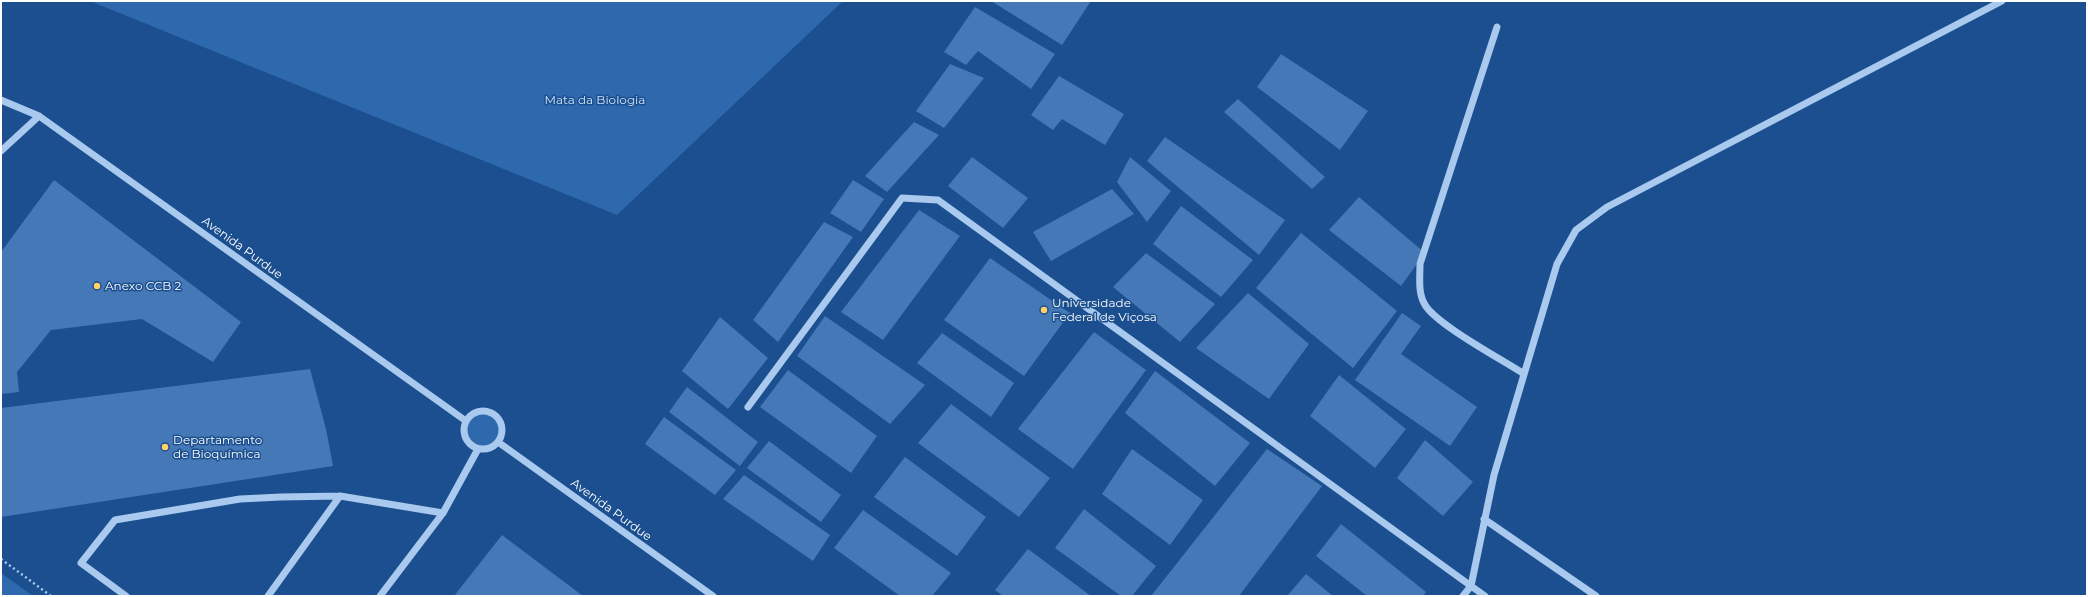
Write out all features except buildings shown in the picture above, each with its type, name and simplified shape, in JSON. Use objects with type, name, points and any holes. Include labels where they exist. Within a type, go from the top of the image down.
[{"type":"street","points":[[1463,596],[1471,586],[1494,475],[1557,264],[1576,230],[1607,207],[2002,1]]},
{"type":"street","points":[[1497,27],[1420,264],[1420,286],[1424,304],[1438,320],[1524,374]]},
{"type":"street","name":"Avenida Purdue","points":[[1,100],[39,116],[466,421]]},
{"type":"street","points":[[1,151],[39,116]]},
{"type":"street","points":[[748,407],[902,198],[938,200],[1485,596]]},
{"type":"street","points":[[481,411],[494,414],[501,424],[501,436],[498,442],[489,448],[478,449],[468,443],[465,438],[464,426],[466,421],[470,416],[481,411]]},
{"type":"street","name":"Avenida Purdue","points":[[498,442],[712,596]]},
{"type":"street","points":[[380,596],[443,513],[478,449]]},
{"type":"street","points":[[126,596],[81,563],[115,520],[240,499],[340,496],[443,513]]},
{"type":"street","points":[[268,596],[340,496]]},
{"type":"street","points":[[1484,519],[1596,596]]},
{"type":"path","points":[[1,559],[51,596]]},
{"type":"green space","name":"Mata da Biologia","points":[[90,1],[843,1],[617,215]]},
{"type":"green space","points":[[480,413],[486,413],[495,418],[499,424],[499,436],[495,442],[486,447],[480,447],[471,442],[466,433],[466,427],[471,418]]},
{"type":"green space","points":[[1,573],[33,596],[1,596]]},
{"type":"place","name":"Anexo CCB 2","points":[[97,286]]},
{"type":"place","name":"Universidade Federal de Viçosa","points":[[1044,310]]},
{"type":"place","name":"Departamento de Bioquímica","points":[[165,447]]}]
